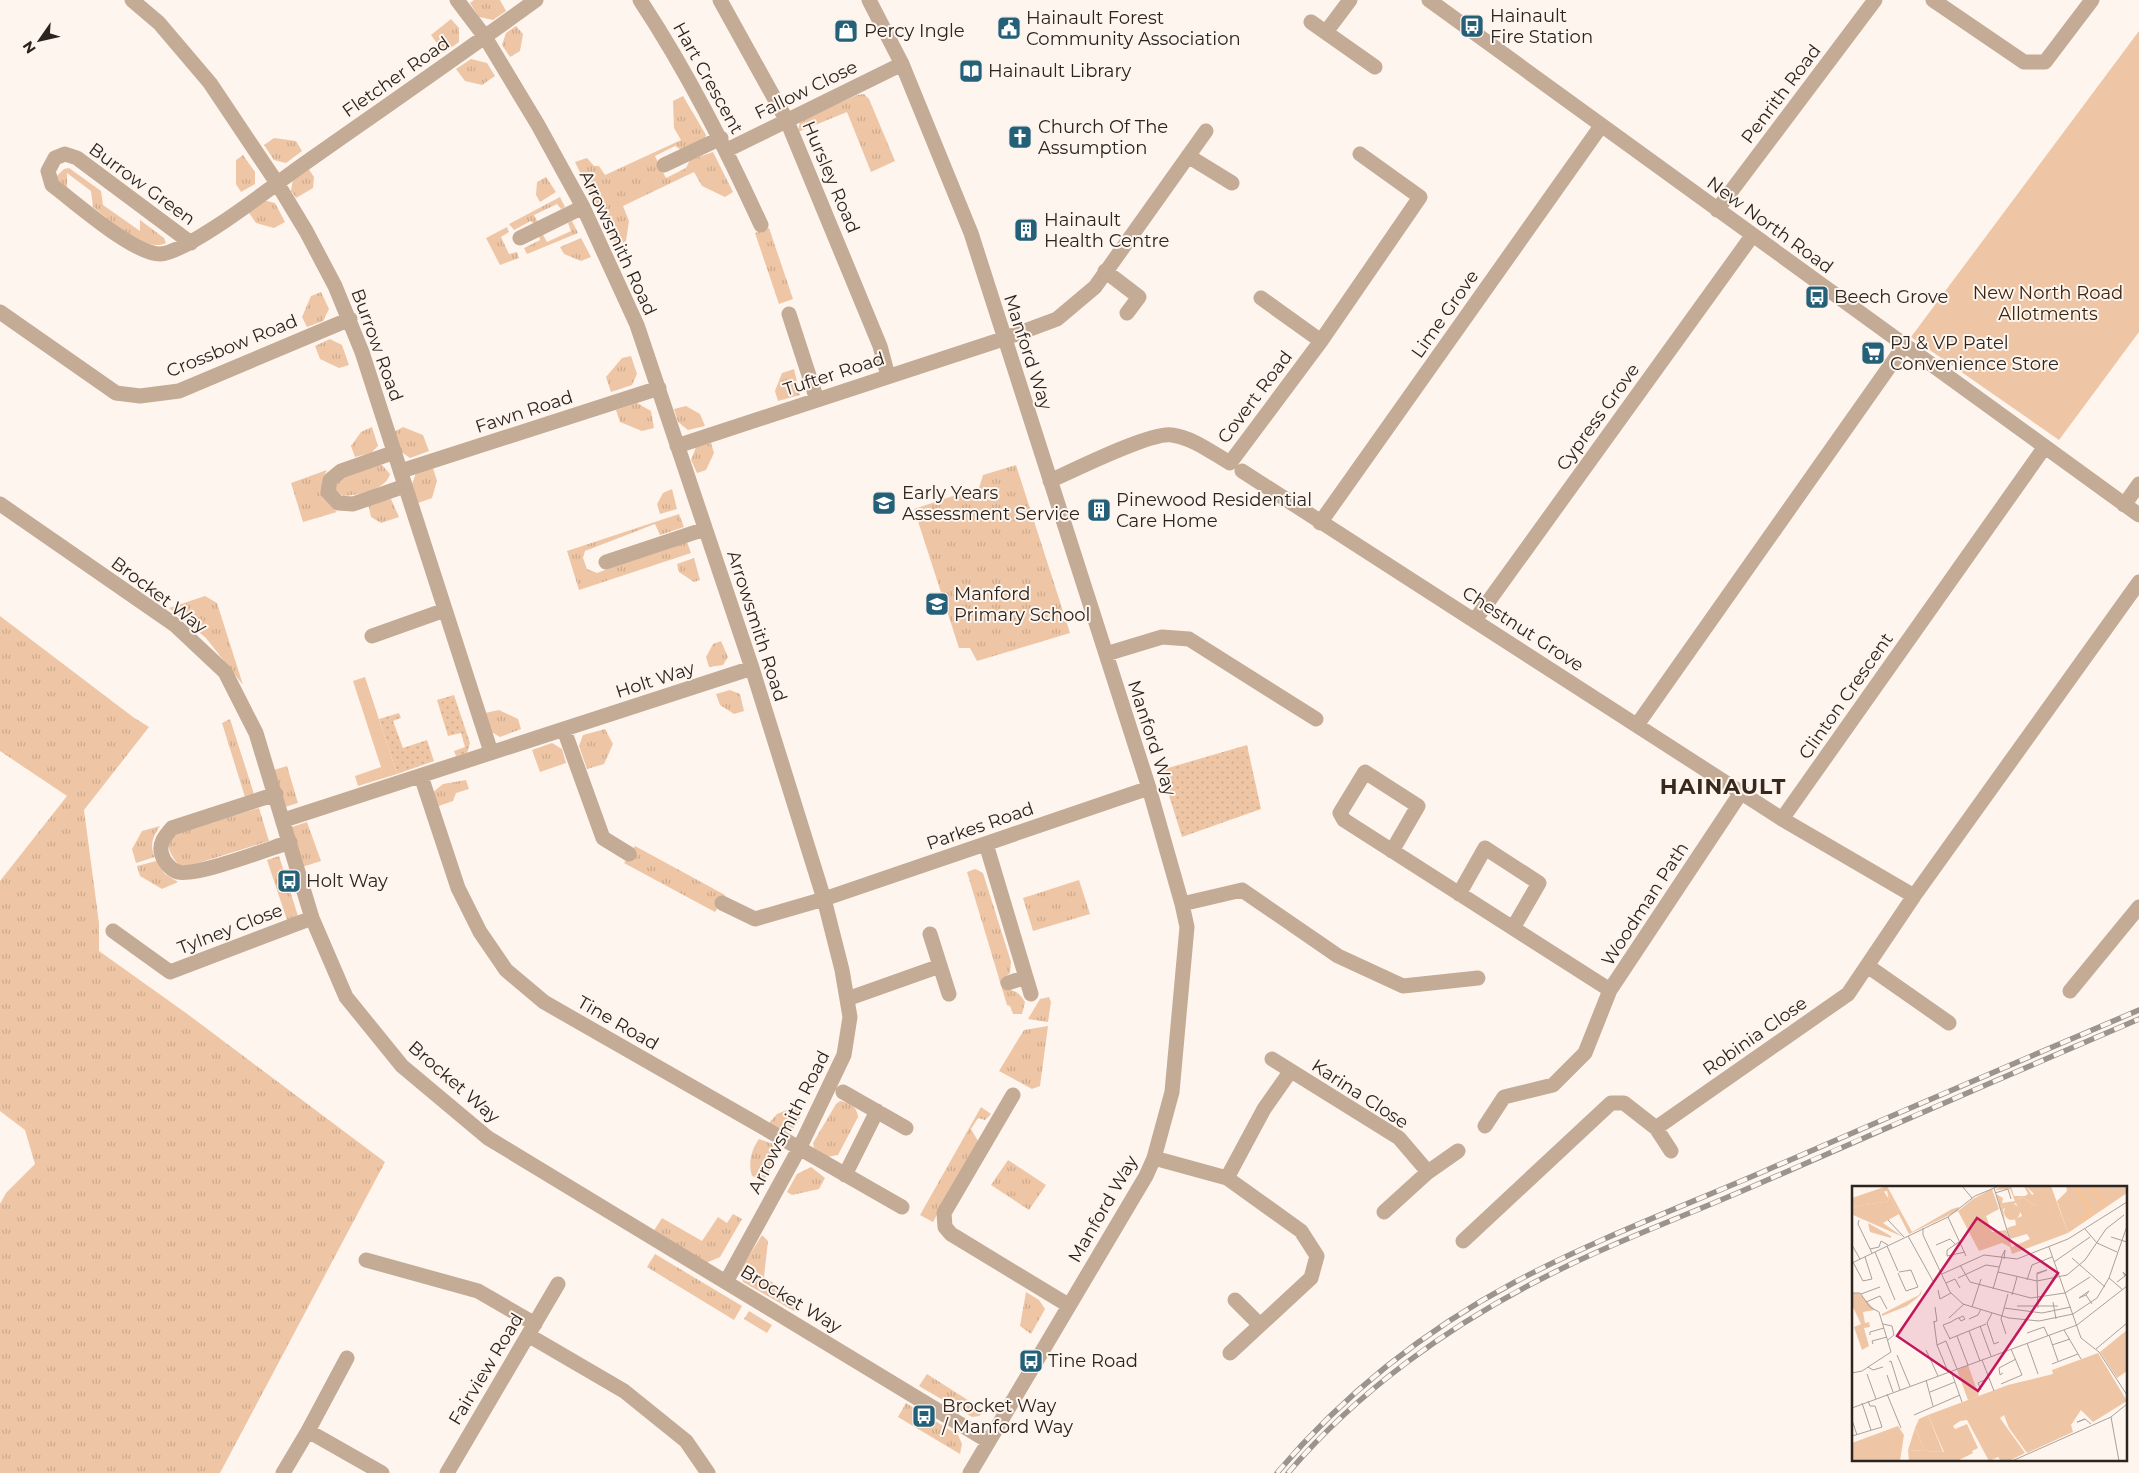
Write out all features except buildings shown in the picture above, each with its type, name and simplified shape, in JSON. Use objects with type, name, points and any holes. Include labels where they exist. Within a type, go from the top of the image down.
[{"type":"street","name":"Burrow Road","points":[[132,0],[160,23],[210,83],[278,183],[306,230],[350,319],[395,452],[491,752]]},
{"type":"street","name":"Arrowsmith Road","points":[[456,0],[484,38],[538,125],[583,208],[637,325],[752,668],[824,899],[847,999],[850,1017],[844,1055],[799,1149],[726,1282]]},
{"type":"street","name":"Fletcher Road","points":[[278,183],[536,0]]},
{"type":"street","name":"Hart Crescent","points":[[640,0],[724,144],[760,225]]},
{"type":"street","name":"Hursley Road","points":[[720,0],[787,121],[880,346],[888,376]]},
{"type":"street","name":"Manford Way","points":[[870,0],[902,64],[970,233],[1149,788],[1182,904],[1186,926],[1172,1092],[1154,1158],[1146,1176],[970,1473]]},
{"type":"street","points":[[1326,32],[1350,0]]},
{"type":"street","name":"New North Road","points":[[1429,0],[2044,448],[2139,515]]},
{"type":"street","name":"Penrith Road","points":[[1717,210],[1875,0]]},
{"type":"street","points":[[1933,0],[2024,62],[2045,62],[2092,0]]},
{"type":"street","points":[[1311,22],[1374,67]]},
{"type":"street","name":"Fallow Close","points":[[664,165],[787,121],[902,64]]},
{"type":"street","name":"Lime Grove","points":[[1320,523],[1601,126]]},
{"type":"street","name":"Tufter Road","points":[[677,446],[1057,319],[1094,287],[1206,131]]},
{"type":"street","name":"Burrow Green","points":[[191,242],[77,158],[65,154],[55,158],[48,171],[52,185],[132,245],[159,254],[175,251],[191,242],[278,183]]},
{"type":"street","name":"Covert Road","points":[[1050,481],[1148,439],[1170,434],[1197,443],[1230,463],[1321,341],[1420,197],[1360,154]]},
{"type":"street","points":[[1188,156],[1232,182]]},
{"type":"street","points":[[520,238],[583,208]]},
{"type":"street","name":"Cypress Grove","points":[[1475,620],[1752,236]]},
{"type":"street","points":[[1105,271],[1139,297],[1127,313]]},
{"type":"street","points":[[1261,298],[1321,341]]},
{"type":"street","name":"Crossbow Road","points":[[0,312],[116,393],[140,396],[179,391],[350,319]]},
{"type":"street","points":[[789,314],[817,400]]},
{"type":"street","points":[[1637,725],[1904,346]]},
{"type":"street","name":"Fawn Road","points":[[395,452],[341,471],[330,480],[328,492],[338,503],[353,504],[403,479],[659,388]]},
{"type":"street","name":"Clinton Crescent","points":[[1782,819],[2044,448]]},
{"type":"street","name":"Chestnut Grove","points":[[1242,471],[1320,523],[1742,791],[1782,819]]},
{"type":"street","points":[[2124,505],[2139,484]]},
{"type":"street","name":"Brocket Way","points":[[0,504],[174,625],[225,672],[256,733],[284,820],[312,918],[346,997],[402,1066],[488,1138],[988,1441]]},
{"type":"street","points":[[606,562],[705,529]]},
{"type":"street","points":[[1782,819],[1914,896],[2139,582]]},
{"type":"street","points":[[372,636],[445,610]]},
{"type":"street","points":[[1106,654],[1162,637],[1189,639],[1316,718]]},
{"type":"street","name":"Holt Way","points":[[284,820],[752,668]]},
{"type":"street","points":[[564,730],[603,838],[629,854]]},
{"type":"street","name":"Woodman Path","points":[[1392,851],[1418,806],[1365,772],[1340,813],[1344,820],[1392,851],[1459,894],[1610,990],[1742,791]]},
{"type":"street","name":"Tine Road","points":[[421,776],[458,888],[480,932],[506,970],[544,1002],[902,1208]]},
{"type":"street","name":"Parkes Road","points":[[722,903],[755,919],[824,899],[1149,788]]},
{"type":"street","points":[[276,794],[172,828],[161,844],[162,855],[167,865],[176,871],[193,872],[290,842]]},
{"type":"street","points":[[986,844],[1031,994]]},
{"type":"street","points":[[1459,894],[1485,848],[1539,883],[1513,928]]},
{"type":"street","points":[[1182,904],[1242,890],[1338,956],[1403,986],[1478,978]]},
{"type":"street","name":"Robinia Close","points":[[1656,1128],[1848,994],[1869,967],[1914,896]]},
{"type":"street","points":[[2070,991],[2139,907]]},
{"type":"street","name":"Tylney Close","points":[[112,931],[170,972],[312,918]]},
{"type":"street","points":[[930,934],[949,994]]},
{"type":"street","points":[[847,999],[940,966]]},
{"type":"street","points":[[1869,967],[1949,1023]]},
{"type":"street","points":[[1008,983],[1026,977]]},
{"type":"street","points":[[1485,1126],[1504,1097],[1553,1085],[1584,1053],[1610,990]]},
{"type":"street","name":"Karina Close","points":[[1272,1059],[1290,1072],[1399,1138],[1428,1172]]},
{"type":"street","name":"Karina Close","points":[[1227,1178],[1264,1109],[1290,1072]]},
{"type":"street","points":[[843,1092],[906,1128]]},
{"type":"street","points":[[1013,1095],[944,1213],[945,1227],[950,1234],[1068,1305]]},
{"type":"street","points":[[1463,1241],[1610,1102],[1624,1102],[1656,1128],[1671,1151]]},
{"type":"street","points":[[845,1175],[877,1111]]},
{"type":"street","points":[[1384,1212],[1428,1172],[1458,1151]]},
{"type":"street","points":[[1154,1158],[1227,1178],[1301,1231],[1317,1256],[1311,1278],[1230,1354]]},
{"type":"street","points":[[366,1260],[478,1291],[532,1330],[624,1391],[686,1441],[708,1473]]},
{"type":"street","name":"Fairview Road","points":[[447,1473],[558,1284]]},
{"type":"street","points":[[1235,1300],[1260,1325]]},
{"type":"street","points":[[283,1473],[347,1358]]},
{"type":"street","points":[[308,1431],[382,1473]]},
{"type":"green space","points":[[474,0],[500,0],[506,11],[493,20],[479,17],[470,3]]},
{"type":"green space","points":[[451,19],[459,28],[459,42],[444,53],[431,35]]},
{"type":"green space","points":[[516,26],[523,34],[520,51],[510,57],[502,45],[506,33]]},
{"type":"green space","name":"New North Road Allotments","points":[[2139,31],[2139,332],[2059,440],[1911,337]]},
{"type":"green space","points":[[471,59],[487,63],[495,76],[482,85],[465,81],[456,69]]},
{"type":"green space","points":[[864,94],[869,99],[895,161],[871,172],[847,112],[798,132],[800,121],[857,95]]},
{"type":"green space","points":[[683,96],[706,135],[704,140],[683,151],[675,146],[655,156],[666,178],[686,168],[690,160],[713,152],[733,192],[725,197],[702,186],[694,172],[623,206],[629,221],[626,241],[616,246],[575,162],[587,158],[594,166],[599,166],[605,175],[681,140],[674,128],[673,101]]},
{"type":"green space","points":[[274,138],[296,141],[302,151],[286,163],[274,160],[264,145]]},
{"type":"green space","points":[[243,155],[255,172],[255,184],[241,192],[236,184],[236,160]]},
{"type":"green space","points":[[69,168],[101,191],[103,205],[140,231],[140,220],[164,238],[166,243],[148,244],[118,227],[93,207],[91,191],[67,173],[67,187],[58,182],[56,177],[64,169]]},
{"type":"green space","points":[[308,168],[314,177],[313,188],[296,198],[291,191],[293,178]]},
{"type":"green space","points":[[546,177],[556,192],[540,202],[536,195],[537,182]]},
{"type":"green space","points":[[560,197],[565,207],[561,209],[557,204],[534,215],[538,223],[535,226],[531,221],[514,230],[509,224]]},
{"type":"green space","points":[[263,200],[275,203],[285,222],[274,228],[256,223],[247,210]]},
{"type":"green space","points":[[572,221],[578,233],[527,254],[524,248],[540,240],[539,236],[542,233],[547,242],[571,231],[568,223]]},
{"type":"green space","points":[[507,227],[509,232],[501,237],[509,254],[517,252],[519,258],[500,265],[486,238]]},
{"type":"green space","points":[[769,228],[793,299],[779,304],[755,233]]},
{"type":"green space","points":[[581,238],[591,257],[581,261],[564,254],[560,247]]},
{"type":"green space","points":[[321,292],[329,309],[323,321],[307,327],[302,317],[311,296]]},
{"type":"green space","points":[[330,339],[342,345],[349,365],[339,368],[320,359],[315,346]]},
{"type":"green space","points":[[631,356],[637,374],[632,385],[611,392],[606,377],[622,358]]},
{"type":"green space","points":[[794,369],[800,395],[778,401],[775,391],[782,373]]},
{"type":"green space","points":[[637,403],[651,411],[654,428],[642,431],[620,422],[616,410]]},
{"type":"green space","points":[[686,406],[700,414],[705,426],[688,430],[678,422],[674,409]]},
{"type":"green space","points":[[372,427],[378,446],[371,453],[355,457],[351,446],[361,432]]},
{"type":"green space","points":[[403,427],[423,435],[429,451],[410,458],[400,451],[394,432]]},
{"type":"green space","points":[[711,443],[714,453],[706,470],[697,473],[691,460],[696,447]]},
{"type":"green space","points":[[376,465],[382,465],[390,474],[383,484],[377,488],[363,493],[343,496],[336,491],[335,481]]},
{"type":"green space","points":[[1016,465],[1070,633],[977,661],[970,648],[959,648],[914,509],[956,495],[973,494],[979,488],[983,475]]},
{"type":"green space","points":[[433,468],[437,481],[432,498],[418,503],[412,484],[416,473]]},
{"type":"green space","points":[[327,470],[322,482],[323,492],[328,502],[337,512],[303,522],[291,483]]},
{"type":"green space","points":[[672,489],[677,509],[660,514],[657,504],[663,493]]},
{"type":"green space","points":[[391,499],[399,517],[381,523],[371,517],[368,503]]},
{"type":"green space","points":[[679,514],[684,527],[660,535],[655,524],[585,551],[583,558],[587,569],[597,573],[686,539],[691,553],[579,590],[567,551]]},
{"type":"green space","points":[[694,558],[700,580],[694,582],[679,572],[677,564]]},
{"type":"green space","points":[[205,596],[217,603],[243,685],[206,638],[169,608]]},
{"type":"green space","points":[[0,616],[133,717],[149,727],[84,810],[99,923],[99,951],[186,1013],[385,1162],[220,1473],[0,1473],[0,1204],[6,1193],[35,1164],[25,1130],[0,1111],[0,881],[67,796],[0,751]]},
{"type":"green space","points":[[721,641],[728,657],[723,665],[709,667],[706,657],[713,644]]},
{"type":"green space","points":[[365,677],[397,774],[358,786],[355,776],[381,767],[353,681]]},
{"type":"green space","points":[[730,690],[740,694],[744,711],[734,714],[720,705],[716,694]]},
{"type":"green space","points":[[454,695],[470,743],[467,753],[456,756],[454,751],[465,747],[461,733],[448,736],[437,700]]},
{"type":"green space","points":[[499,710],[518,719],[521,729],[500,737],[490,731],[485,713]]},
{"type":"green space","points":[[399,713],[401,718],[393,721],[403,748],[427,740],[434,761],[397,774],[379,719]]},
{"type":"green space","points":[[230,719],[254,794],[245,797],[222,723]]},
{"type":"green space","points":[[605,729],[613,744],[604,764],[587,769],[579,746],[583,735]]},
{"type":"green space","points":[[552,743],[562,749],[566,763],[540,772],[532,750]]},
{"type":"green space","points":[[1247,745],[1261,809],[1182,837],[1161,770]]},
{"type":"green space","points":[[287,766],[298,803],[285,807],[274,770]]},
{"type":"green space","points":[[466,780],[469,789],[456,793],[453,801],[436,807],[432,793],[443,784]]},
{"type":"green space","points":[[259,808],[269,841],[192,865],[179,865],[172,856],[169,843],[181,831]]},
{"type":"green space","points":[[307,822],[321,861],[302,867],[289,828]]},
{"type":"green space","points":[[160,826],[153,841],[152,849],[155,857],[136,863],[132,849],[142,831]]},
{"type":"green space","points":[[635,846],[725,895],[715,912],[624,863]]},
{"type":"green space","points":[[279,856],[298,916],[287,920],[267,860]]},
{"type":"green space","points":[[156,861],[165,874],[178,882],[162,889],[140,876],[137,866]]},
{"type":"green space","points":[[975,869],[983,873],[1011,962],[1010,973],[1002,979],[1005,990],[1014,991],[1023,999],[1025,1002],[1022,1014],[1013,1014],[1010,1006],[1007,1005],[967,872]]},
{"type":"green space","points":[[1079,880],[1090,914],[1033,931],[1023,898]]},
{"type":"green space","points":[[1049,997],[1051,1002],[1048,1022],[1028,1019],[1040,999]]},
{"type":"green space","points":[[1048,1026],[1040,1086],[1032,1089],[999,1071],[1024,1030]]},
{"type":"green space","points":[[840,1101],[852,1106],[856,1110],[858,1117],[838,1155],[827,1157],[814,1148],[813,1143],[836,1104]]},
{"type":"green space","points":[[794,1107],[802,1112],[796,1125],[790,1131],[781,1130],[769,1123],[777,1114]]},
{"type":"green space","points":[[981,1107],[991,1114],[985,1120],[978,1118],[971,1129],[978,1141],[933,1222],[920,1215]]},
{"type":"green space","points":[[759,1139],[773,1144],[775,1162],[764,1180],[752,1176],[750,1166],[754,1148]]},
{"type":"green space","points":[[1008,1160],[1046,1185],[1029,1210],[991,1185]]},
{"type":"green space","points":[[811,1167],[825,1178],[819,1189],[792,1195],[787,1192],[797,1174]]},
{"type":"green space","points":[[733,1214],[742,1219],[720,1257],[706,1263],[653,1232],[662,1218],[702,1241],[718,1217],[727,1223]]},
{"type":"green space","points":[[762,1235],[768,1241],[764,1277],[801,1300],[794,1311],[743,1282],[740,1270]]},
{"type":"green space","points":[[655,1254],[742,1306],[734,1320],[647,1267]]},
{"type":"green space","points":[[1026,1292],[1039,1300],[1045,1309],[1031,1334],[1020,1326]]},
{"type":"green space","points":[[749,1311],[772,1325],[767,1333],[744,1319]]},
{"type":"green space","points":[[927,1374],[985,1411],[979,1416],[972,1417],[919,1386]]},
{"type":"green space","points":[[906,1403],[958,1435],[962,1444],[960,1454],[898,1417]]},
{"type":"railway","points":[[1277,1473],[1329,1417],[1387,1366],[1449,1321],[1515,1282],[1606,1238],[2139,1010]]},
{"type":"railway","points":[[1288,1473],[1344,1415],[1406,1363],[1473,1317],[1543,1278],[1619,1242],[1749,1188],[2139,1019]]},
{"type":"place","name":"Hainault Fire Station","points":[[1472,26]]},
{"type":"place","name":"Hainault Forest Community Association","points":[[1009,28]]},
{"type":"place","name":"Percy Ingle","points":[[846,31]]},
{"type":"place","name":"Hainault Library","points":[[971,71]]},
{"type":"place","name":"Church Of The Assumption","points":[[1020,137]]},
{"type":"place","name":"Hainault Health Centre","points":[[1026,230]]},
{"type":"place","name":"Beech Grove","points":[[1817,297]]},
{"type":"place","name":"PJ & VP Patel Convenience Store","points":[[1873,353]]},
{"type":"place","name":"Early Years Assessment Service","points":[[884,503]]},
{"type":"place","name":"Pinewood Residential Care Home","points":[[1099,510]]},
{"type":"place","name":"Manford Primary School","points":[[937,604]]},
{"type":"place","name":"Holt Way","points":[[289,881]]},
{"type":"place","name":"Tine Road","points":[[1031,1361]]},
{"type":"place","name":"Brocket Way / Manford Way","points":[[924,1416]]},
{"type":"district","name":"HAINAULT","points":[[1723,786]]}]
